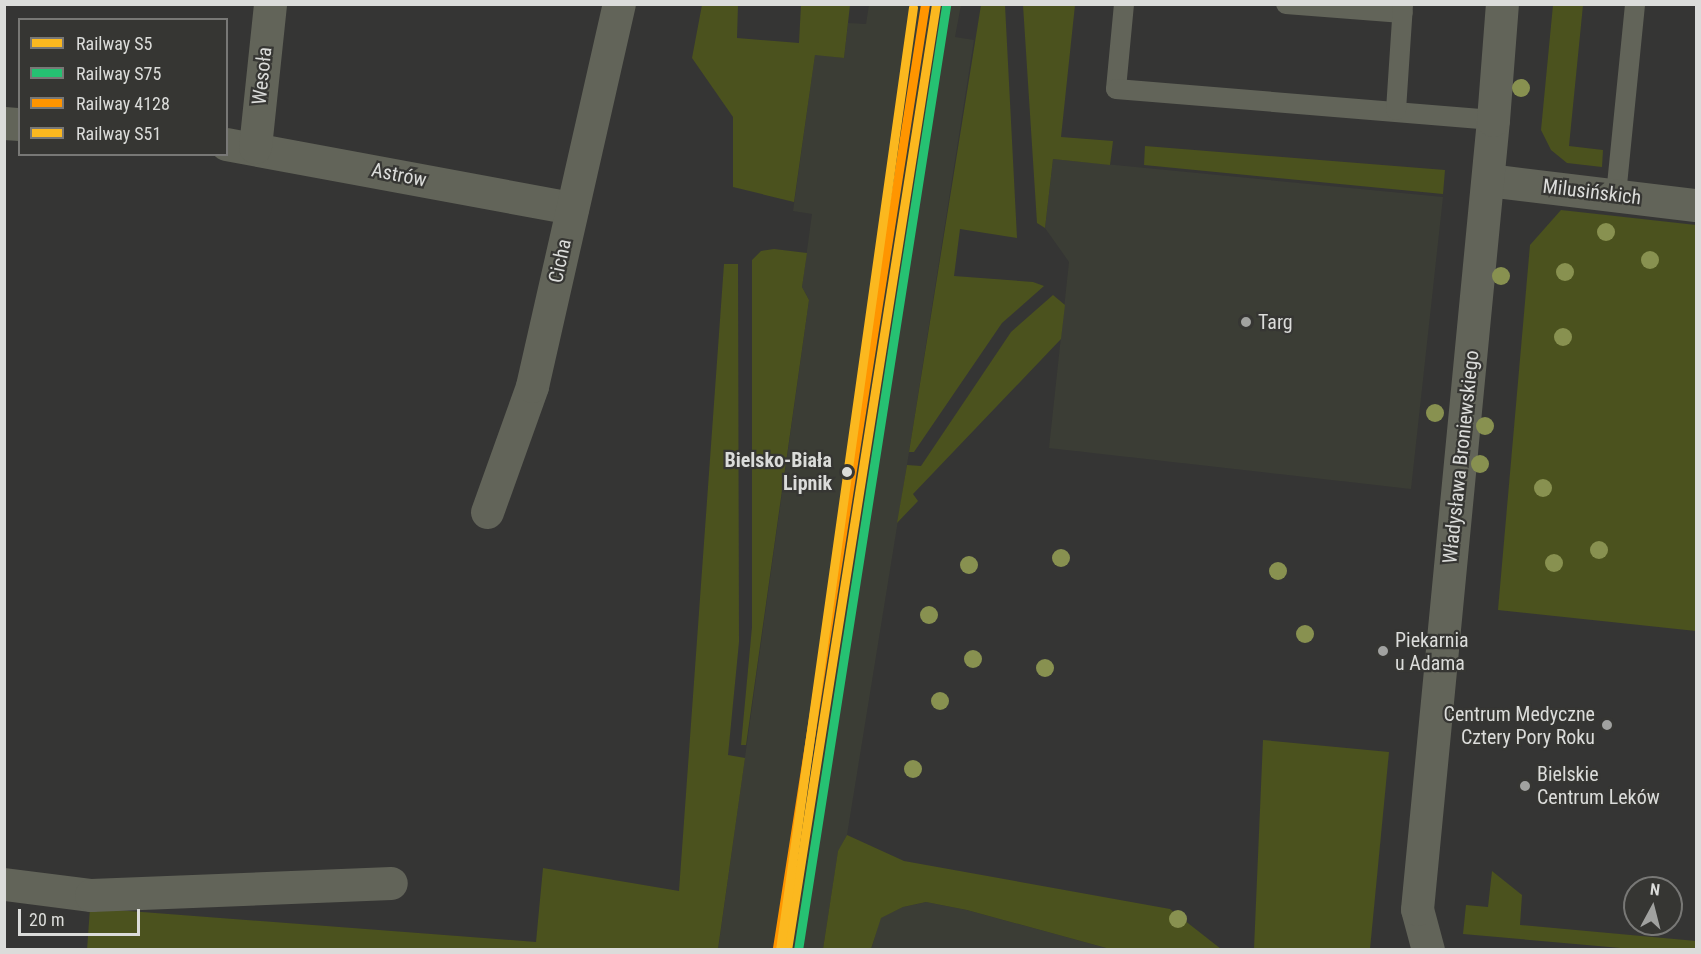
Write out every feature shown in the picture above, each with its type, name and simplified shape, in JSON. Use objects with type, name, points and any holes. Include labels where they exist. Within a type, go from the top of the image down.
[{"type":"street","name":"Wesoła","points":[[241,145],[270,4]]},
{"type":"street","name":"Cicha","points":[[487,512],[532,386],[619,4]]},
{"type":"street","name":"Władysława Broniewskiego","points":[[1428,950],[1417,909],[1488,180],[1502,4]]},
{"type":"street","name":"Astrów","points":[[241,145],[572,208]]},
{"type":"street","name":"Milusińskich","points":[[1488,180],[1696,205]]},
{"type":"street","points":[[4,884],[92,895],[391,883]]},
{"type":"lane","points":[[1124,4],[1116,89],[1396,110],[1493,120]]},
{"type":"lane","points":[[1286,4],[1403,9],[1396,110]]},
{"type":"lane","points":[[1616,195],[1635,4]]},
{"type":"shaded area","points":[[869,5],[961,5],[955,37],[974,40],[907,465],[847,835],[838,852],[823,949],[718,950],[809,300],[802,287],[812,214],[793,211],[815,54],[844,58],[848,23],[866,24]]},
{"type":"shaded area","name":"Targ","points":[[1053,159],[1443,197],[1411,489],[1049,448],[1069,262],[1045,228]]},
{"type":"shaded area","points":[[926,902],[967,910],[1110,949],[871,950],[880,918],[903,907]]},
{"type":"green space","points":[[702,5],[738,5],[737,38],[799,43],[801,5],[850,5],[844,58],[815,55],[794,202],[733,187],[733,117],[692,58]]},
{"type":"green space","points":[[981,5],[1005,5],[1017,238],[960,229],[954,276],[1033,282],[1044,286],[1002,323],[914,452],[909,452]]},
{"type":"green space","points":[[1023,5],[1075,5],[1061,137],[1113,141],[1110,165],[1053,159],[1045,228],[1037,223]]},
{"type":"green space","points":[[1553,5],[1583,5],[1569,146],[1603,150],[1602,167],[1567,163],[1551,150],[1541,130]]},
{"type":"green space","points":[[1145,146],[1445,170],[1443,194],[1144,165]]},
{"type":"green space","points":[[1561,210],[1696,225],[1696,631],[1498,610],[1530,245]]},
{"type":"green space","points":[[774,249],[807,253],[802,287],[809,300],[746,745],[741,745],[752,627],[752,260],[761,251]]},
{"type":"green space","points":[[724,264],[738,264],[739,642],[728,755],[745,758],[718,949],[87,950],[90,908],[536,942],[543,868],[679,891]]},
{"type":"green space","points":[[1053,295],[1065,305],[1061,339],[913,494],[918,501],[897,523],[907,465],[921,466],[1011,332]]},
{"type":"green space","points":[[1263,740],[1389,752],[1370,949],[1254,949]]},
{"type":"green space","points":[[847,835],[904,861],[1170,909],[1221,949],[1110,949],[967,910],[926,902],[903,907],[881,918],[871,949],[823,949],[838,851]]},
{"type":"green space","points":[[1492,871],[1522,895],[1520,925],[1696,941],[1696,949],[1632,949],[1463,934],[1466,905],[1488,907]]},
{"type":"rail line","name":"4128","points":[[777,948],[925,4]]},
{"type":"rail line","name":"S5","points":[[787,950],[936,4]]},
{"type":"rail line","name":"S75","points":[[798,950],[946,6]]},
{"type":"rail line","name":"S51","points":[[780,950],[913,7]]},
{"type":"place","name":"Targ","points":[[1246,322]]},
{"type":"place","name":"Bielsko-Biała Lipnik","points":[[847,472]]},
{"type":"place","name":"Piekarnia u Adama","points":[[1383,651]]},
{"type":"place","name":"Centrum Medyczne Cztery Pory Roku","points":[[1607,725]]},
{"type":"place","name":"Bielskie Centrum Leków","points":[[1525,786]]}]
